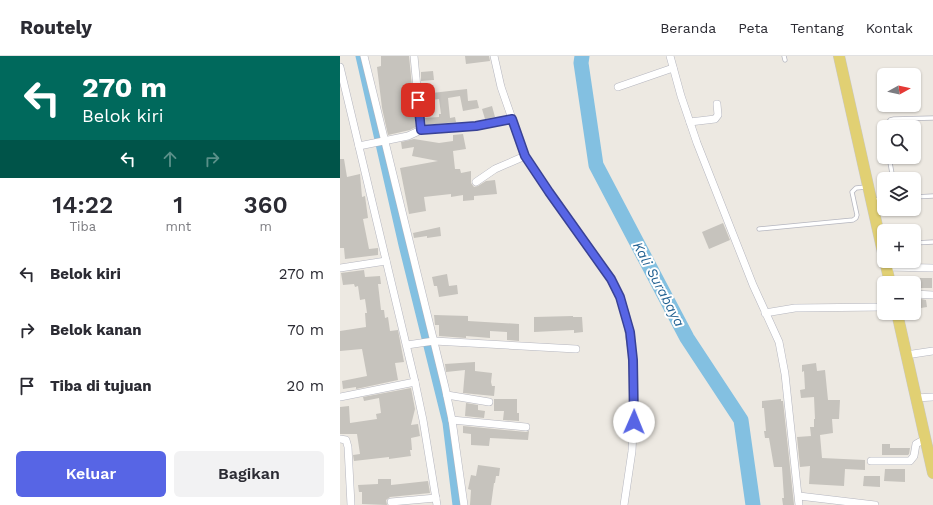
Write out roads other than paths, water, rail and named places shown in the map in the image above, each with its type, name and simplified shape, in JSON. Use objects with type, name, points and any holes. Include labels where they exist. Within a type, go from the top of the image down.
[{"type":"main road","points":[[838,56],[867,186],[878,224]]},
{"type":"main road","points":[[899,320],[932,467]]},
{"type":"street","points":[[364,56],[432,341],[447,395],[464,505]]},
{"type":"street","points":[[414,56],[421,130]]},
{"type":"street","points":[[494,56],[501,87],[525,156],[611,279],[620,297],[626,315],[633,360],[634,408],[632,451],[624,505]]},
{"type":"street","points":[[670,56],[690,122],[731,230],[765,313],[779,342],[785,374],[799,505]]},
{"type":"street","points":[[340,67],[362,145],[386,261],[409,345],[437,501],[391,502]]},
{"type":"street","points":[[618,87],[673,68]]},
{"type":"street","points":[[690,122],[715,119],[718,115],[716,104]]},
{"type":"street","points":[[362,145],[408,136],[421,130],[476,126],[512,119]]},
{"type":"street","points":[[476,182],[495,170],[525,156]]},
{"type":"street","points":[[340,268],[386,261]]},
{"type":"street","points":[[921,266],[933,268]]},
{"type":"street","points":[[921,294],[933,294]]},
{"type":"street","points":[[765,313],[795,308],[877,307]]},
{"type":"street","points":[[409,345],[432,341],[576,349]]},
{"type":"street","points":[[906,354],[933,351]]},
{"type":"street","points":[[340,397],[415,382]]},
{"type":"street","points":[[447,395],[488,402]]},
{"type":"street","points":[[916,398],[933,397]]},
{"type":"street","points":[[452,420],[526,427]]},
{"type":"street","points":[[340,439],[346,440],[348,447],[351,505]]},
{"type":"street","points":[[871,460],[910,461],[914,456],[916,444],[925,439]]},
{"type":"street","points":[[799,496],[875,505]]},
{"type":"lane","points":[[890,120],[933,118]]},
{"type":"lane","points":[[759,229],[854,220],[857,215],[852,190],[867,186]]},
{"type":"lane","points":[[921,197],[933,196]]},
{"type":"lane","points":[[871,200],[877,200]]},
{"type":"lane","points":[[921,243],[933,242]]},
{"type":"waterway","points":[[360,56],[403,245],[447,423],[457,505]]},
{"type":"waterway","name":"Kali Surabaya","points":[[582,56],[581,63],[596,165],[687,338],[741,420],[753,505]]}]
